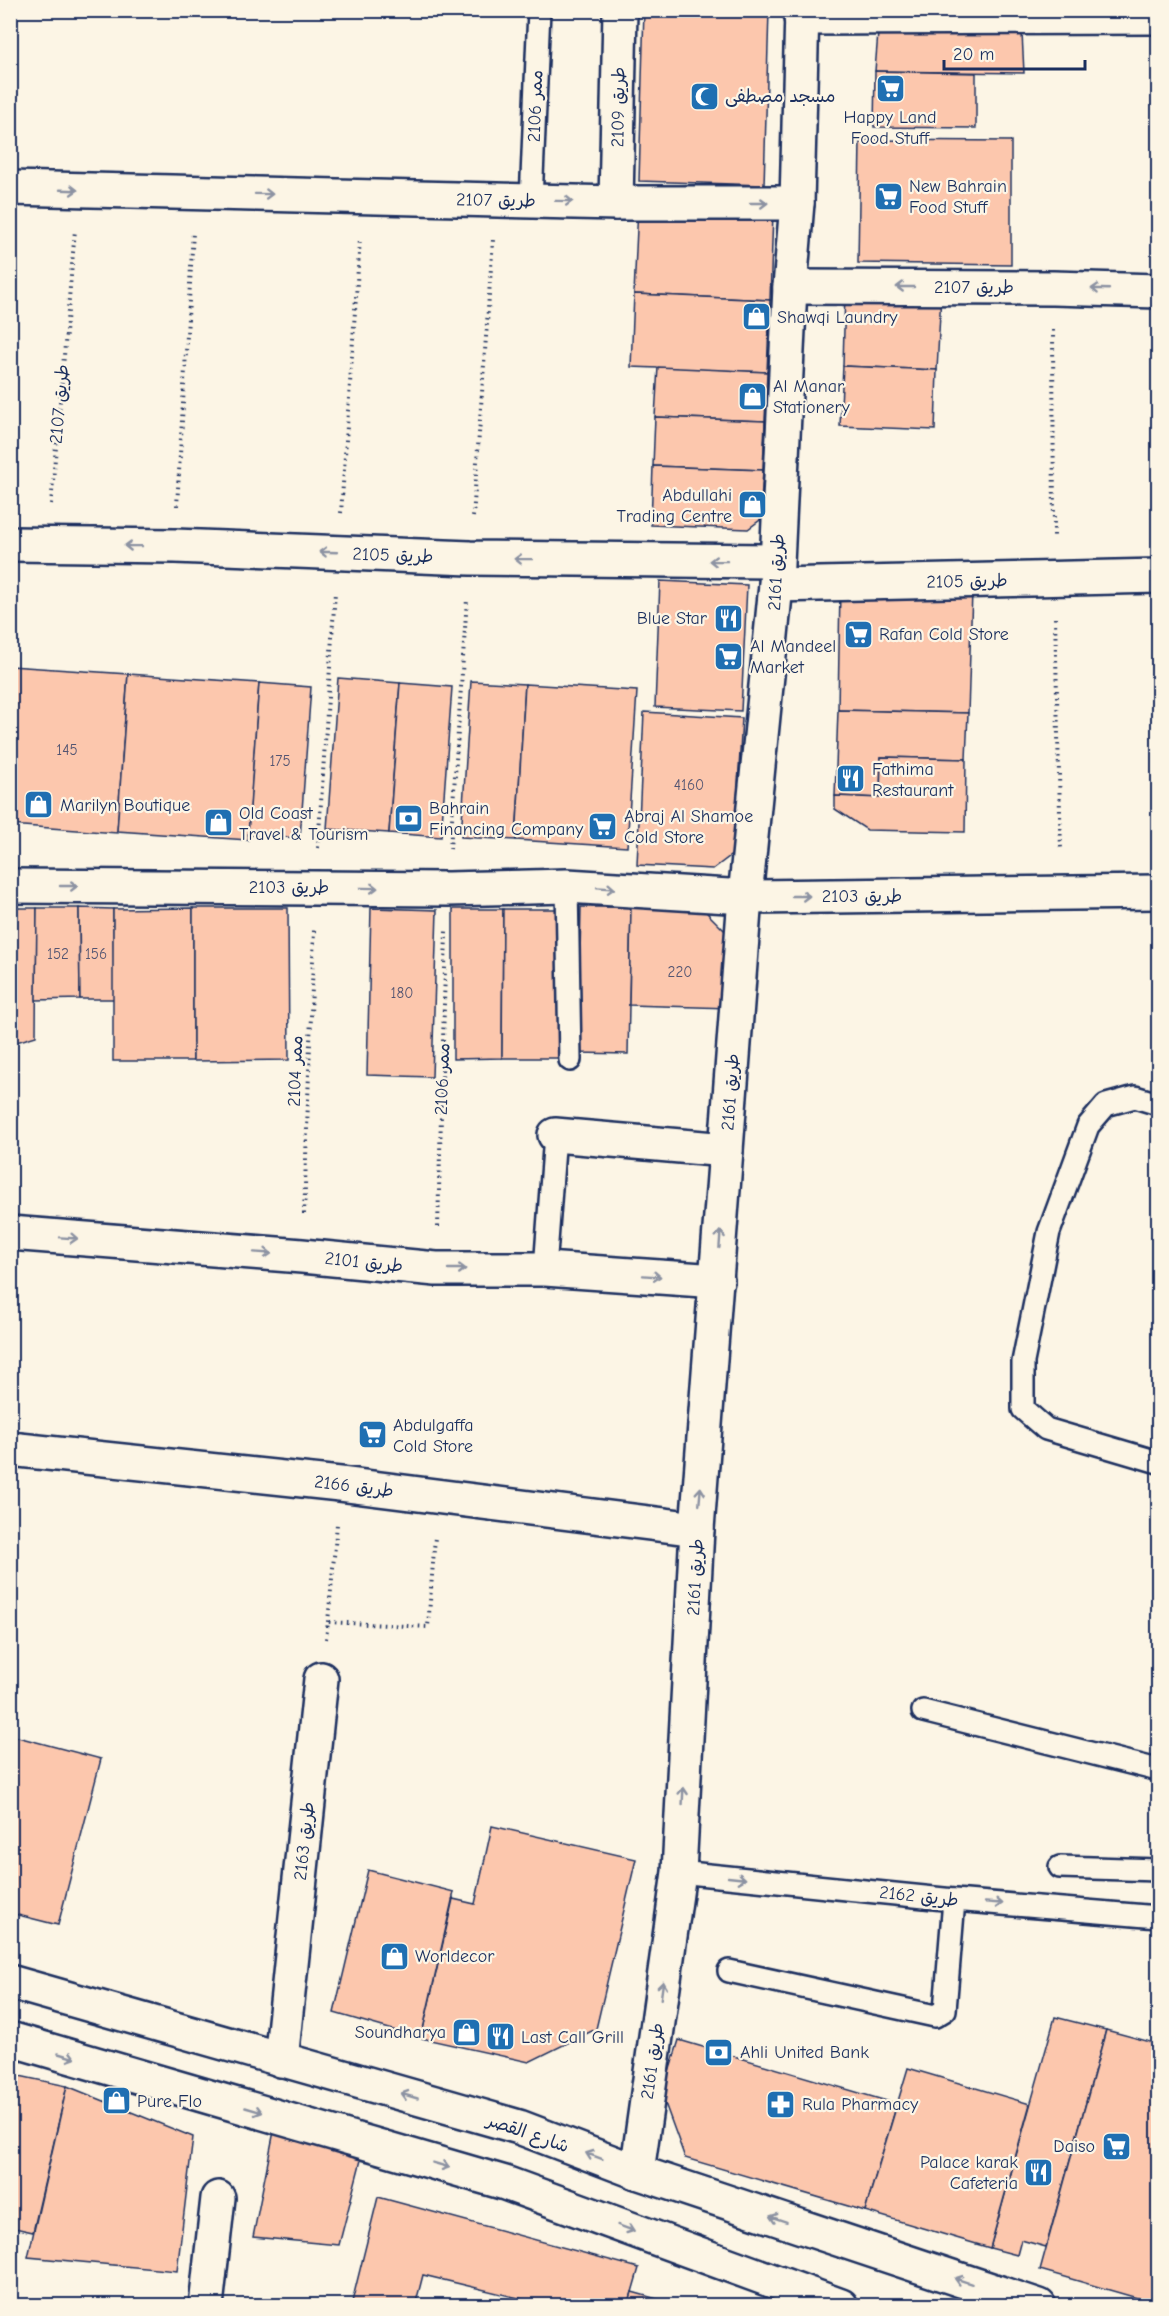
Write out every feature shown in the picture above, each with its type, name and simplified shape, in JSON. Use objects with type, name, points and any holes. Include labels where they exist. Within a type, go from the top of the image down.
[{"type":"street","name":"طريق 2109","points":[[616,203],[620,10]]},
{"type":"street","points":[[802,14],[1158,16]]},
{"type":"street","name":"طريق 2161","points":[[637,2172],[679,1872],[697,1529],[745,897],[776,573],[790,286],[797,203],[802,14]]},
{"type":"street","name":"طريق 2107","points":[[10,188],[616,203],[797,203]]},
{"type":"street","name":"طريق 2107","points":[[790,286],[1158,291]]},
{"type":"street","name":"طريق 2105","points":[[10,544],[175,546],[776,573],[1158,576]]},
{"type":"street","name":"طريق 2103","points":[[10,886],[448,889],[567,886],[745,897],[1158,892]]},
{"type":"street","points":[[555,1135],[726,1150]]},
{"type":"street","name":"طريق 2101","points":[[10,1233],[436,1269],[545,1269],[717,1281]]},
{"type":"street","name":"طريق 2166","points":[[10,1449],[340,1484],[697,1529]]},
{"type":"street","name":"طريق 2163","points":[[281,2060],[321,1678]]},
{"type":"street","name":"شارع القصر","points":[[10,1982],[519,2127],[637,2172],[1039,2306]]},
{"type":"street","points":[[10,2040],[505,2183],[803,2299],[841,2306]]},
{"type":"street","points":[[206,2306],[218,2198]]},
{"type":"lane","name":"ممر 2106","points":[[531,201],[539,10]]},
{"type":"lane","points":[[567,886],[570,1060]]},
{"type":"lane","points":[[1158,1104],[1135,1097],[1106,1105],[1088,1126],[1049,1232],[1023,1362],[1023,1408],[1046,1429],[1158,1462]]},
{"type":"lane","points":[[545,1269],[555,1135]]},
{"type":"lane","points":[[924,1711],[1158,1770]]},
{"type":"lane","points":[[1060,1867],[1158,1870]]},
{"type":"lane","name":"طريق 2162","points":[[679,1872],[954,1900],[1158,1917]]},
{"type":"lane","points":[[729,1971],[935,2016],[945,2010],[954,1900]]},
{"type":"path","name":"طريق 2107","points":[[47,545],[78,191]]},
{"type":"path","points":[[175,546],[195,193]]},
{"type":"path","name":"ممر 2104","points":[[302,1256],[315,887]]},
{"type":"path","name":"ممر 2106","points":[[436,1269],[448,889]]},
{"type":"path","points":[[321,1678],[340,1484]]},
{"type":"path","points":[[328,1622],[428,1627],[438,1497]]},
{"type":"building","name":"مسجد مصطفى","points":[[644,10],[769,10],[764,185],[639,181]]},
{"type":"building","points":[[878,33],[1022,33],[1024,73],[875,71]]},
{"type":"building","points":[[875,71],[976,73],[976,128],[874,127]]},
{"type":"building","points":[[860,140],[1011,141],[1011,265],[858,263]]},
{"type":"building","points":[[638,207],[773,213],[770,300],[634,294]]},
{"type":"building","points":[[845,291],[941,294],[937,370],[843,366]]},
{"type":"building","points":[[634,294],[770,300],[767,372],[631,367]]},
{"type":"building","points":[[843,366],[937,370],[935,430],[840,426]]},
{"type":"building","points":[[658,367],[767,372],[765,421],[655,417]]},
{"type":"building","points":[[655,417],[765,421],[763,470],[653,466]]},
{"type":"building","points":[[653,466],[763,470],[760,520],[748,529],[651,525]]},
{"type":"building","points":[[660,581],[747,585],[741,711],[655,707]]},
{"type":"building","points":[[840,588],[972,591],[968,713],[838,710]]},
{"type":"building","points":[[10,666],[128,674],[117,833],[10,825]]},
{"type":"building","points":[[128,674],[259,683],[248,840],[117,831]]},
{"type":"building","points":[[338,678],[400,683],[389,833],[327,829]]},
{"type":"building","points":[[471,681],[525,684],[516,840],[461,837]]},
{"type":"building","points":[[259,683],[311,687],[300,838],[248,835]]},
{"type":"building","points":[[400,683],[452,687],[441,837],[389,833]]},
{"type":"building","points":[[525,684],[637,691],[627,847],[516,840]]},
{"type":"building","points":[[838,710],[968,713],[966,759],[881,757],[880,798],[835,796]]},
{"type":"building","points":[[644,712],[742,718],[734,853],[713,869],[637,865]]},
{"type":"building","points":[[881,757],[966,759],[965,832],[867,830],[835,809],[835,796],[880,798]]},
{"type":"building","points":[[581,907],[631,907],[628,1054],[578,1053]]},
{"type":"building","points":[[631,907],[703,909],[732,938],[730,1008],[629,1005]]},
{"type":"building","points":[[10,908],[37,908],[36,1036],[10,1044]]},
{"type":"building","points":[[37,908],[79,908],[80,999],[36,1000]]},
{"type":"building","points":[[79,908],[113,909],[114,999],[80,999]]},
{"type":"building","points":[[193,908],[193,1061],[113,1061],[113,909]]},
{"type":"building","points":[[193,908],[288,908],[289,1060],[193,1061]]},
{"type":"building","points":[[371,908],[437,910],[432,1077],[367,1075]]},
{"type":"building","points":[[453,909],[503,909],[502,1058],[453,1059]]},
{"type":"building","points":[[503,909],[563,909],[563,1058],[502,1058]]},
{"type":"building","points":[[10,1735],[101,1759],[58,1925],[10,1913]]},
{"type":"building","points":[[492,1826],[636,1859],[596,2029],[529,2062],[421,2038],[453,1899],[475,1904]]},
{"type":"building","name":"Worldecor","points":[[368,1870],[454,1892],[421,2038],[334,2013]]},
{"type":"building","name":"Palace karak Cafeteria","points":[[1055,2017],[1106,2030],[1046,2247],[1021,2240],[1017,2255],[990,2248]]},
{"type":"building","name":"Daiso","points":[[1106,2030],[1158,2044],[1158,2304],[1040,2270]]},
{"type":"building","points":[[679,2040],[897,2104],[865,2211],[685,2158],[662,2095]]},
{"type":"building","points":[[908,2068],[1030,2104],[990,2248],[865,2211]]},
{"type":"building","points":[[10,2074],[67,2086],[33,2232],[10,2227]]},
{"type":"building","points":[[67,2086],[193,2137],[177,2271],[28,2257]]},
{"type":"building","points":[[274,2131],[361,2160],[339,2245],[253,2237]]},
{"type":"building","points":[[378,2197],[639,2268],[628,2306],[551,2306],[423,2275],[415,2306],[351,2306]]},
{"type":"building","points":[[632,2292],[682,2306],[628,2306]]},
{"type":"place","name":"Happy Land Food Stuff","points":[[890,88]]},
{"type":"place","name":"مسجد مصطفى","points":[[704,96]]},
{"type":"place","name":"New Bahrain Food Stuff","points":[[888,196]]},
{"type":"place","name":"Shawqi Laundry","points":[[756,317]]},
{"type":"place","name":"Al Manar Stationery","points":[[752,396]]},
{"type":"place","name":"Abdullahi Trading Centre","points":[[753,505]]},
{"type":"place","name":"Blue Star","points":[[728,618]]},
{"type":"place","name":"Rafan Cold Store","points":[[858,634]]},
{"type":"place","name":"Al Mandeel Market","points":[[729,656]]},
{"type":"place","name":"Fathima Restaurant","points":[[851,779]]},
{"type":"place","name":"Marilyn Boutique","points":[[39,805]]},
{"type":"place","name":"Bahrain Financing Company","points":[[408,818]]},
{"type":"place","name":"Old Coast Travel & Tourism","points":[[218,823]]},
{"type":"place","name":"Abraj Al Shamoe Cold Store","points":[[603,826]]},
{"type":"place","name":"Abdulgaffa Cold Store","points":[[372,1435]]},
{"type":"place","name":"Worldecor","points":[[394,1956]]},
{"type":"place","name":"Soundharya","points":[[467,2032]]},
{"type":"place","name":"Last Call Grill","points":[[500,2037]]},
{"type":"place","name":"Ahli United Bank","points":[[719,2052]]},
{"type":"place","name":"Pure Flo","points":[[116,2101]]},
{"type":"place","name":"Rula Pharmacy","points":[[781,2104]]},
{"type":"place","name":"Daiso","points":[[1116,2146]]},
{"type":"place","name":"Palace karak Cafeteria","points":[[1039,2172]]}]
